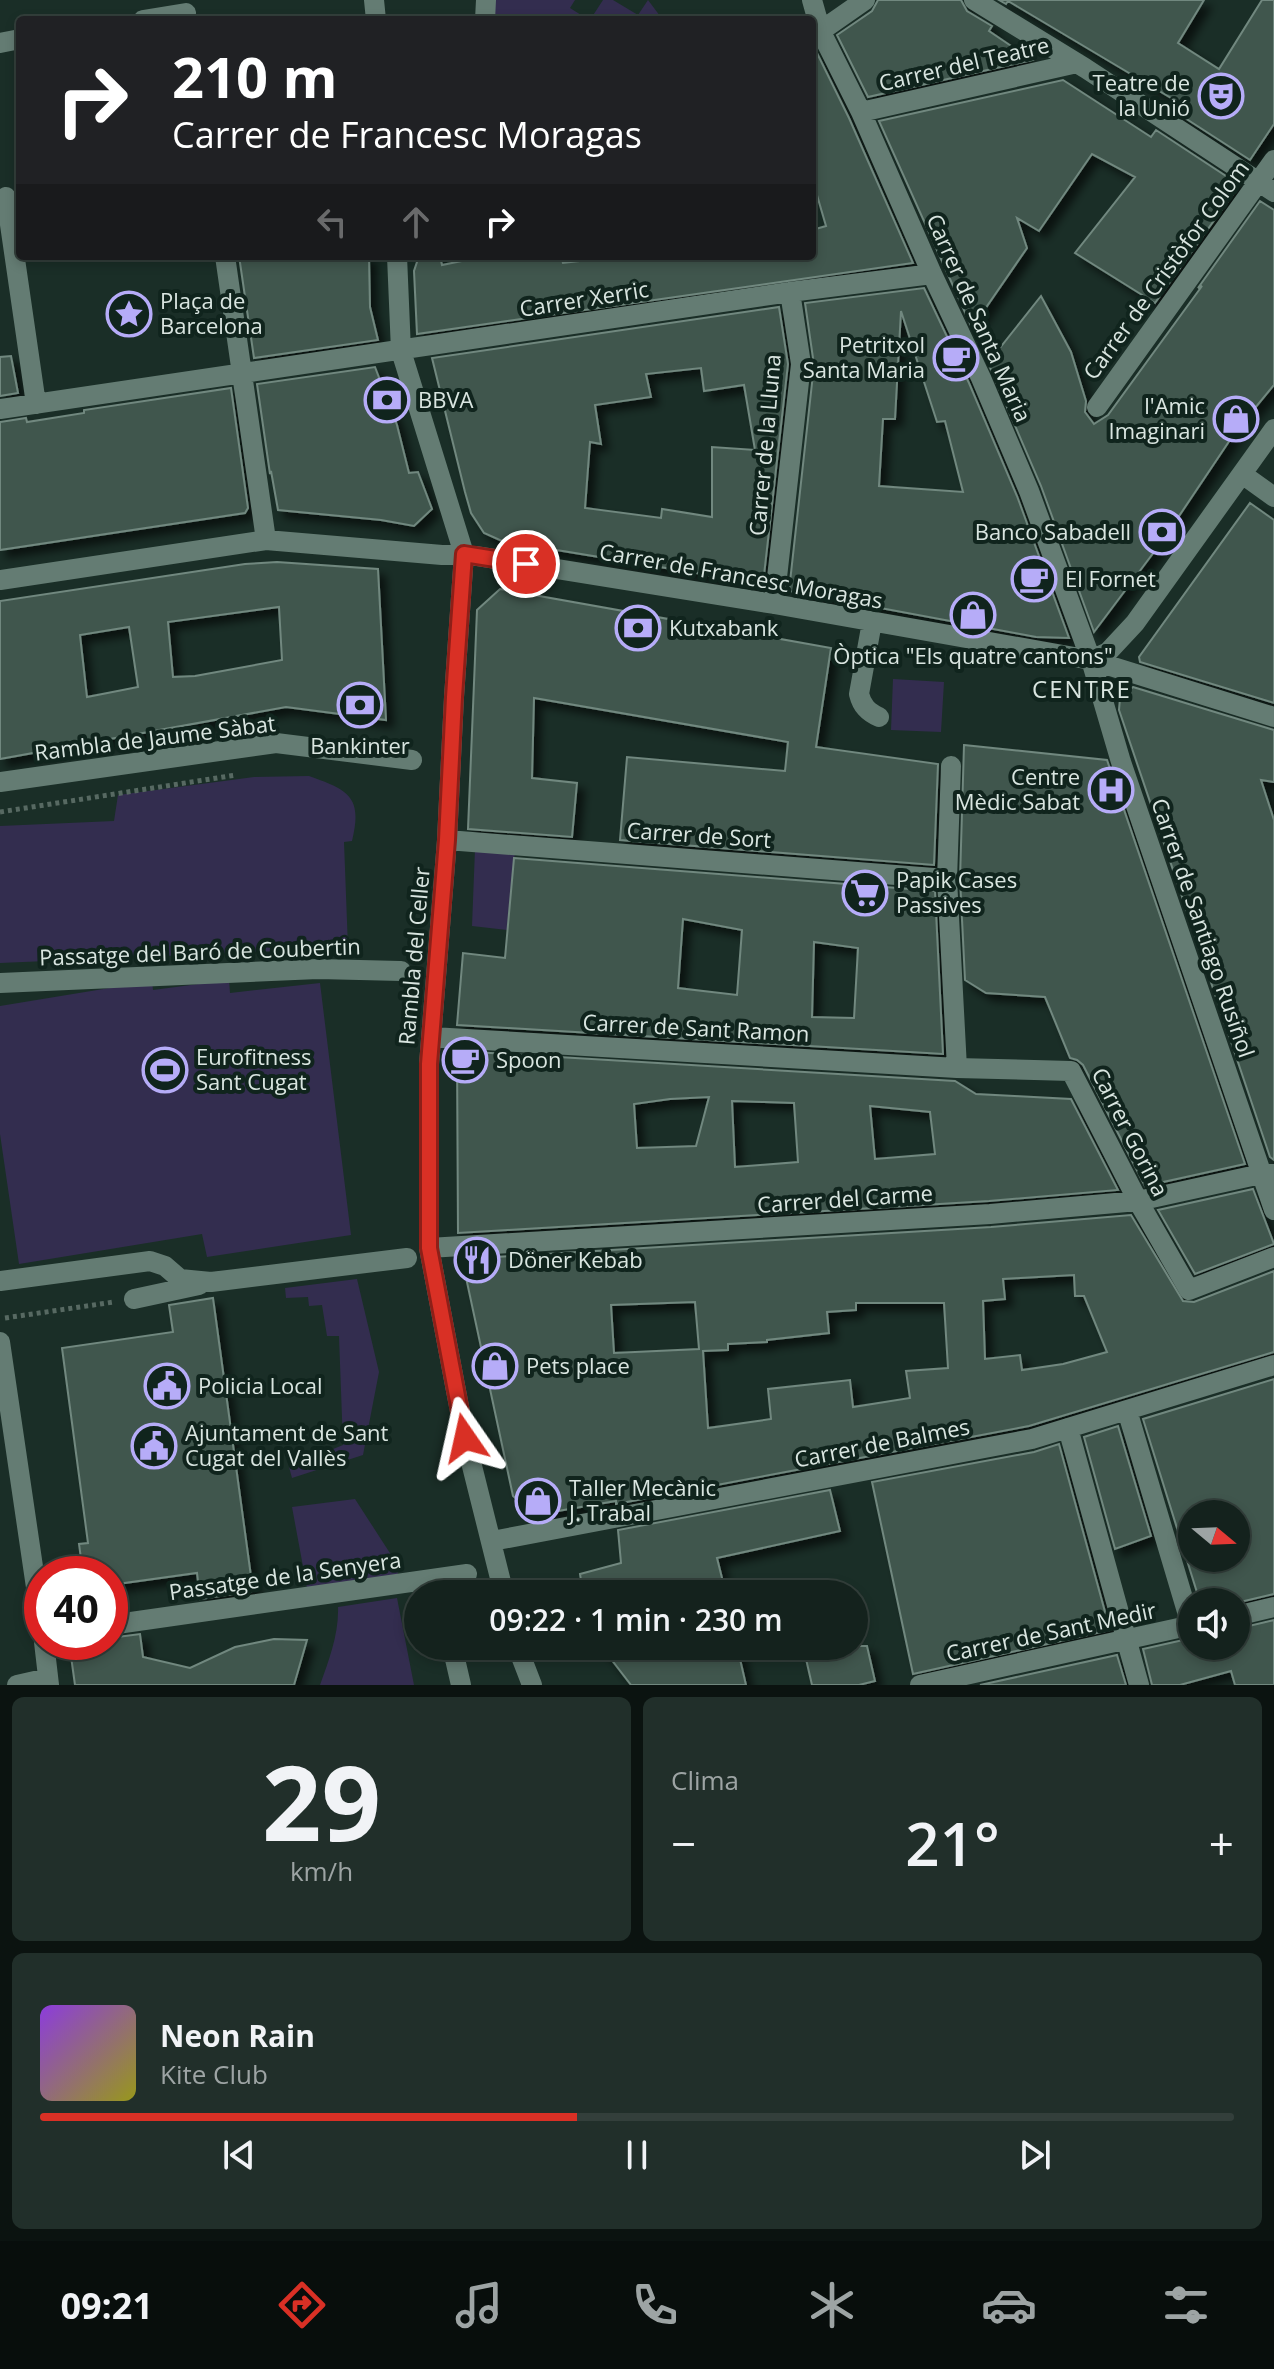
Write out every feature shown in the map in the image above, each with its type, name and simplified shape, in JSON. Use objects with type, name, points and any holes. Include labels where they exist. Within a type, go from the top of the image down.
[{"type":"street","points":[[816,34],[865,0]]},
{"type":"street","points":[[974,0],[1077,63],[1266,188]]},
{"type":"street","points":[[162,16],[186,11]]},
{"type":"street","name":"Carrer de Santa Maria","points":[[816,34],[861,112],[981,378],[1029,491],[1091,660]]},
{"type":"street","name":"Carrer del Teatre","points":[[861,112],[1077,63]]},
{"type":"street","name":"Carrer de Cristòfor Colom","points":[[1097,407],[1266,188],[1274,160]]},
{"type":"street","points":[[9,196],[16,250]]},
{"type":"street","points":[[17,260],[36,404]]},
{"type":"street","points":[[226,260],[266,540]]},
{"type":"street","points":[[397,260],[401,351],[464,554]]},
{"type":"street","name":"Carrer Xerric","points":[[0,409],[243,371],[932,274]]},
{"type":"street","name":"Carrer de la Lluna","points":[[774,604],[801,364],[790,292]]},
{"type":"street","points":[[1091,660],[1108,652],[1135,623],[1274,429]]},
{"type":"street","points":[[1242,474],[1274,497]]},
{"type":"street","points":[[442,555],[450,513]]},
{"type":"street","name":"Carrer de Francesc Moragas","points":[[0,580],[266,540],[442,555],[464,554],[1091,660],[1274,717]]},
{"type":"street","name":"Rambla del Celler","points":[[464,554],[447,840],[429,1064],[429,1248],[465,1438],[501,1580]]},
{"type":"street","points":[[872,622],[859,694],[861,703],[879,717]]},
{"type":"street","name":"Carrer de Santiago Rusiñol","points":[[1091,660],[1121,762],[1268,1174],[1274,1210]]},
{"type":"street","name":"Rambla de Jaume Sàbat","points":[[0,782],[276,743],[412,760]]},
{"type":"street","points":[[951,766],[947,879],[957,1068]]},
{"type":"street","name":"Carrer de Sort","points":[[447,840],[947,879]]},
{"type":"street","name":"Passatge del Baró de Coubertin","points":[[0,983],[318,969],[401,971]]},
{"type":"street","name":"Carrer de Sant Ramon","points":[[432,1037],[957,1068]]},
{"type":"street","name":"Carrer Gorina","points":[[957,1068],[1071,1071],[1138,1201],[1189,1290],[1274,1257]]},
{"type":"street","name":"Carrer del Carme","points":[[429,1248],[990,1214],[1138,1201],[1268,1174]]},
{"type":"street","points":[[134,1299],[211,1282],[407,1258]]},
{"type":"street","points":[[0,1281],[150,1261],[165,1266],[180,1279],[211,1282]]},
{"type":"street","points":[[0,1342],[31,1556]]},
{"type":"street","name":"Carrer de Balmes","points":[[492,1541],[1032,1439],[1274,1365]]},
{"type":"street","points":[[1127,1410],[1181,1588]]},
{"type":"street","points":[[1068,1428],[1139,1685]]},
{"type":"street","name":"Passatge de la Senyera","points":[[128,1622],[467,1574]]},
{"type":"street","points":[[1250,1613],[1274,1607]]},
{"type":"street","name":"Carrer de Sant Medir","points":[[920,1685],[1178,1628]]},
{"type":"street","points":[[17,1685],[48,1681],[46,1660]]},
{"type":"street","points":[[455,1660],[461,1685]]},
{"type":"street","points":[[522,1660],[532,1685]]},
{"type":"path","points":[[0,812],[251,773]]},
{"type":"path","points":[[0,1319],[134,1299]]},
{"type":"shaded area","points":[[486,0],[575,0],[570,8],[583,16],[485,16]]},
{"type":"shaded area","points":[[603,0],[613,0],[638,15],[648,0],[660,16],[593,16]]},
{"type":"shaded area","points":[[893,679],[944,682],[941,732],[891,730]]},
{"type":"shaded area","points":[[309,776],[343,791],[354,804],[352,841],[344,842],[348,948],[0,963],[0,826],[114,821],[118,795],[254,777]]},
{"type":"shaded area","points":[[475,849],[515,851],[507,930],[472,926]]},
{"type":"shaded area","name":"Eurofitness Sant Cugat","points":[[229,980],[230,993],[320,983],[351,1235],[207,1257],[202,1234],[19,1264],[0,1134],[0,1006],[152,981],[153,990]]},
{"type":"shaded area","points":[[357,1279],[379,1372],[363,1455],[292,1478],[289,1467],[343,1445],[339,1336],[327,1336],[322,1305],[309,1306],[308,1297],[286,1298],[285,1288]]},
{"type":"shaded area","points":[[355,1499],[397,1564],[398,1578],[307,1588],[292,1507]]},
{"type":"shaded area","points":[[397,1598],[404,1634],[404,1660],[409,1660],[414,1685],[320,1685],[335,1637],[338,1607]]},
{"type":"building","points":[[878,0],[961,0],[967,11],[992,26],[989,31],[1032,60],[868,97],[837,35],[872,11]]},
{"type":"building","name":"Teatre de la Unió","points":[[999,0],[1204,0],[1178,43],[1219,69],[1262,0],[1274,0],[1274,124],[1250,160],[1171,109],[1176,101],[1008,1],[1006,4]]},
{"type":"building","points":[[816,51],[913,263],[417,334],[414,271],[418,260],[441,260],[442,265],[466,260],[562,260],[563,263],[589,260],[816,260],[816,229],[826,226],[816,192]]},
{"type":"building","points":[[1063,80],[1151,137],[1156,130],[1238,187],[1155,303],[1075,253],[1135,177],[1092,154],[1039,231],[1017,218],[1027,248],[972,328],[879,121]]},
{"type":"building","points":[[1260,201],[1274,210],[1274,385],[1236,431],[1163,540],[1094,632],[1041,486],[988,363],[1041,296],[1071,352],[1086,401],[1085,412],[1094,424],[1108,415]]},
{"type":"building","points":[[240,260],[369,260],[370,307],[378,340],[254,358]]},
{"type":"building","points":[[924,288],[1017,496],[1069,638],[1036,637],[789,591],[814,365],[805,303]],"holes":[[[901,311],[937,422],[945,421],[963,492],[879,486],[883,419],[895,419]]]},
{"type":"building","points":[[779,307],[788,364],[763,584],[502,541],[484,533],[471,513],[432,358]],"holes":[[[701,368],[704,391],[744,385],[755,450],[712,447],[712,517],[662,509],[661,518],[585,508],[590,442],[601,444],[595,405],[651,397],[646,374]]]},
{"type":"building","points":[[11,356],[18,393],[0,396],[0,357]]},
{"type":"building","points":[[375,367],[397,425],[409,473],[418,472],[432,509],[414,526],[278,510],[257,384]]},
{"type":"building","points":[[231,388],[248,508],[245,513],[0,550],[0,422],[26,418],[27,422],[84,413],[84,410]]},
{"type":"building","points":[[1250,503],[1274,520],[1274,703],[1140,662],[1139,657]]},
{"type":"building","points":[[277,562],[378,569],[386,720],[286,707],[0,759],[0,601],[245,564]],"holes":[[[279,607],[282,660],[195,676],[173,677],[168,622]],[[129,627],[138,687],[87,697],[80,635]]]},
{"type":"building","points":[[500,589],[831,648],[816,747],[938,764],[934,865],[620,840],[627,757],[785,771],[788,742],[534,698],[532,778],[577,783],[572,837],[468,829],[477,610]]},
{"type":"building","points":[[1133,687],[1274,730],[1274,782],[1261,780],[1274,820],[1274,1160],[1270,1157],[1119,710],[1120,698]]},
{"type":"building","points":[[964,745],[1107,760],[1245,1164],[1145,1186],[1083,1065],[1070,1058],[1045,997],[986,993],[965,980],[960,879]]},
{"type":"building","points":[[514,858],[935,891],[943,1054],[457,1025],[463,953],[505,958]],"holes":[[[683,919],[742,930],[737,995],[678,988]],[[814,942],[858,948],[854,1018],[812,1017]]]},
{"type":"building","points":[[457,1051],[955,1081],[976,1094],[1071,1099],[1118,1190],[989,1201],[458,1233]],"holes":[[[709,1097],[696,1146],[637,1148],[634,1104]],[[732,1101],[794,1103],[798,1162],[735,1167]],[[870,1106],[930,1112],[935,1154],[875,1159]]]},
{"type":"building","points":[[1253,1189],[1274,1244],[1195,1274],[1158,1210]]},
{"type":"building","points":[[1131,1215],[1183,1301],[1194,1302],[1274,1271],[1274,1352],[1029,1426],[616,1504],[616,1501],[535,1515],[513,1496],[462,1259],[991,1227]],"holes":[[[1074,1275],[1075,1296],[1084,1296],[1107,1352],[1063,1364],[1022,1370],[1020,1355],[985,1359],[983,1301],[1005,1299],[1003,1279]],[[695,1302],[699,1349],[614,1353],[611,1305]],[[856,1303],[944,1303],[948,1368],[906,1371],[910,1398],[853,1407],[850,1380],[768,1389],[771,1419],[708,1428],[703,1351],[728,1350],[728,1344],[829,1333],[827,1312],[856,1310]]]},
{"type":"building","name":"Ajuntament de Sant Cugat del Vallès","points":[[213,1298],[253,1591],[200,1599],[197,1573],[128,1583],[128,1556],[81,1556],[79,1544],[88,1543],[62,1348],[173,1332],[169,1305]]},
{"type":"building","points":[[1274,1379],[1274,1594],[1250,1600],[1250,1588],[1196,1588],[1191,1572],[1250,1572],[1250,1500],[1178,1500],[1178,1531],[1143,1419]]},
{"type":"building","points":[[1118,1426],[1151,1536],[1115,1549],[1084,1437]]},
{"type":"building","points":[[1059,1444],[1110,1630],[913,1674],[872,1482],[1034,1452]]},
{"type":"building","points":[[830,1490],[840,1531],[717,1558],[722,1580],[581,1580],[580,1574],[621,1563],[618,1530]]},
{"type":"building","points":[[1274,1620],[1274,1685],[1235,1685],[1231,1671],[1180,1685],[1152,1685],[1143,1649],[1178,1641],[1178,1660],[1250,1660],[1250,1626]]},
{"type":"building","points":[[140,1634],[143,1657],[190,1668],[235,1647],[274,1639],[307,1640],[294,1685],[75,1685],[72,1660],[128,1660],[128,1636]]},
{"type":"building","points":[[868,1650],[875,1681],[859,1685],[812,1685],[806,1660],[868,1660]]},
{"type":"building","points":[[1117,1655],[1126,1685],[980,1685]]},
{"type":"building","points":[[612,1660],[740,1660],[746,1685],[631,1685]]},
{"type":"place","name":"Teatre de la Unió","points":[[1221,96]]},
{"type":"place","name":"Plaça de Barcelona","points":[[129,314]]},
{"type":"place","name":"Petritxol Santa Maria","points":[[956,358]]},
{"type":"place","name":"BBVA","points":[[387,400]]},
{"type":"place","name":"l'Amic Imaginari","points":[[1236,419]]},
{"type":"place","name":"Banco Sabadell","points":[[1162,532]]},
{"type":"place","name":"El Fornet","points":[[1034,579]]},
{"type":"place","name":"Òptica \"Els quatre cantons\"","points":[[973,615]]},
{"type":"place","name":"Kutxabank","points":[[638,628]]},
{"type":"place","name":"Bankinter","points":[[360,705]]},
{"type":"place","name":"Centre Mèdic Sabat","points":[[1111,790]]},
{"type":"place","name":"Papik Cases Passives","points":[[865,893]]},
{"type":"place","name":"Spoon","points":[[465,1060]]},
{"type":"place","name":"Eurofitness Sant Cugat","points":[[165,1070]]},
{"type":"place","name":"Döner Kebab","points":[[477,1260]]},
{"type":"place","name":"Pets place","points":[[495,1366]]},
{"type":"place","name":"Policia Local","points":[[167,1386]]},
{"type":"place","name":"Ajuntament de Sant Cugat del Vallès","points":[[154,1446]]},
{"type":"place","name":"Taller Mecànic J. Trabal","points":[[538,1501]]},
{"type":"district","name":"CENTRE","points":[[1082,690]]},
{"type":"route","points":[[465,1438],[429,1248],[429,1064],[447,840],[464,554],[526,564]]}]
